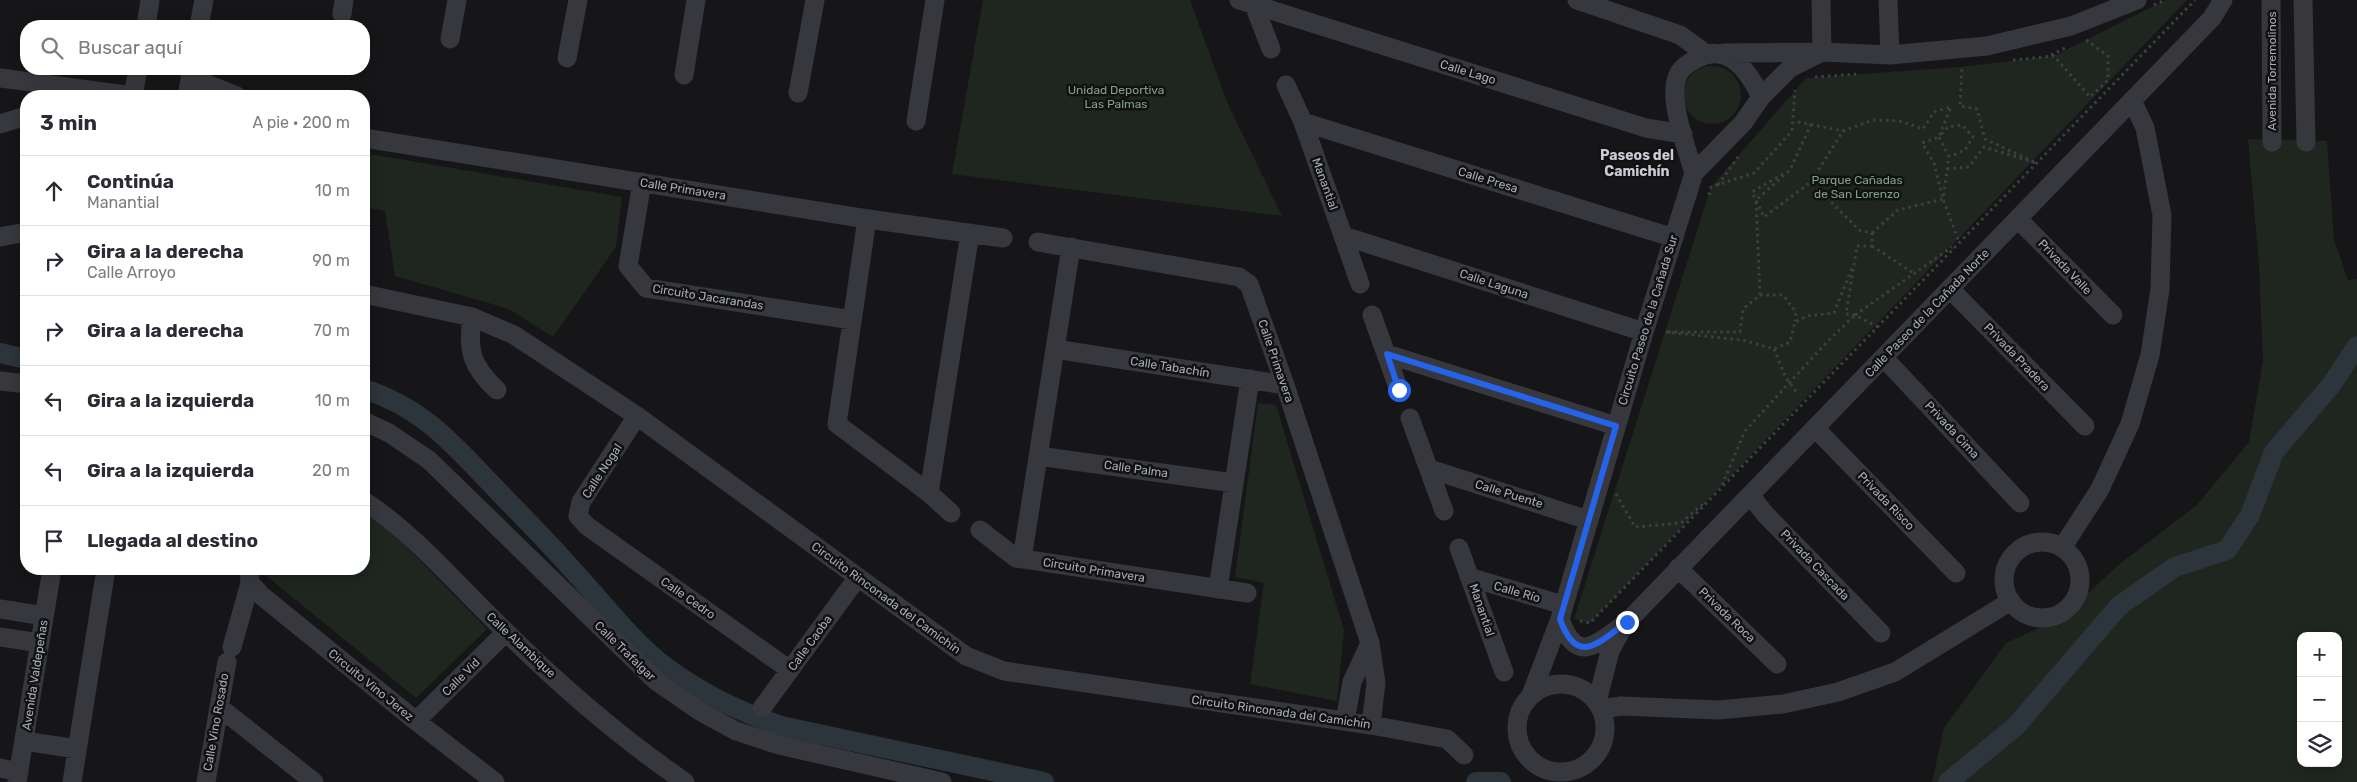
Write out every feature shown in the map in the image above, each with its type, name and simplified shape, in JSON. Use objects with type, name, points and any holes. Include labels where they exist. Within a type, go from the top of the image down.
[{"type":"street","points":[[147,20],[150,0]]},
{"type":"street","points":[[200,20],[204,0]]},
{"type":"street","points":[[450,39],[457,0]]},
{"type":"street","points":[[567,58],[578,0]]},
{"type":"street","points":[[684,75],[696,0]]},
{"type":"street","points":[[798,93],[815,0]]},
{"type":"street","points":[[916,121],[935,0]]},
{"type":"street","points":[[1577,0],[1618,7],[1680,35],[1714,54],[1737,62],[1748,73],[1761,97]]},
{"type":"street","points":[[1821,0],[1822,52]]},
{"type":"street","points":[[1888,0],[1890,55]]},
{"type":"street","name":"Calle Paseo de la Cañada Norte","points":[[1566,614],[1570,641],[1579,647],[1590,647],[1627,622],[2212,18],[2224,0]]},
{"type":"street","name":"Avenida Torremolinos","points":[[2271,0],[2272,142]]},
{"type":"street","points":[[2303,0],[2306,142]]},
{"type":"street","name":"Calle Lago","points":[[1246,2],[1271,48]]},
{"type":"street","name":"Calle Lago","points":[[1246,2],[1646,128],[1683,134]]},
{"type":"street","points":[[1694,173],[1683,134],[1675,92],[1678,75],[1688,63],[1714,54],[1822,52],[1890,55],[1987,46],[2072,26],[2142,4]]},
{"type":"street","points":[[1694,173],[1742,123],[1761,97],[1790,68],[1822,52]]},
{"type":"street","points":[[134,90],[137,75]]},
{"type":"street","points":[[188,90],[191,75]]},
{"type":"street","points":[[195,75],[225,90]]},
{"type":"street","points":[[0,78],[62,90]]},
{"type":"street","name":"Manantial","points":[[1286,85],[1303,122],[1360,284]]},
{"type":"street","points":[[2062,548],[2100,489],[2130,424],[2150,355],[2160,289],[2162,215],[2145,128],[2132,100]]},
{"type":"street","points":[[0,124],[20,118]]},
{"type":"street","name":"Calle Presa","points":[[1303,122],[1674,238]]},
{"type":"street","name":"Calle Primavera","points":[[370,139],[867,219],[1003,238]]},
{"type":"street","name":"Circuito Paseo de la Cañada Sur","points":[[1531,695],[1566,614],[1588,520],[1694,173]]},
{"type":"street","name":"Circuito Jacarandas","points":[[642,182],[628,266],[646,288],[852,320]]},
{"type":"street","points":[[867,219],[837,424],[929,493],[951,513]]},
{"type":"street","name":"Privada Valle","points":[[2018,219],[2113,316]]},
{"type":"street","points":[[0,236],[20,233]]},
{"type":"street","points":[[929,493],[970,233]]},
{"type":"street","name":"Calle Laguna","points":[[1344,236],[1644,332]]},
{"type":"street","name":"Calle Primavera","points":[[1038,242],[1239,277],[1249,284],[1285,384],[1370,643],[1376,684],[1371,725]]},
{"type":"street","points":[[1022,559],[1071,247]]},
{"type":"street","name":"Privada Pradera","points":[[1950,289],[2085,426]]},
{"type":"street","name":"Circuito Rinconada del Camichín","points":[[370,295],[472,317],[514,335],[637,416],[966,656],[1004,671],[1345,721],[1447,739],[1464,755]]},
{"type":"street","points":[[1372,315],[1399,390]]},
{"type":"street","points":[[472,317],[470,333],[471,355],[481,375],[497,390]]},
{"type":"street","name":"Calle Tabachín","points":[[1055,349],[1285,384]]},
{"type":"street","points":[[1387,354],[1616,426]]},
{"type":"street","name":"Privada Cima","points":[[1884,358],[2020,503]]},
{"type":"street","points":[[1218,589],[1250,379]]},
{"type":"street","points":[[0,380],[20,383]]},
{"type":"street","name":"Calle Nogal","points":[[587,526],[578,516],[581,502],[637,416]]},
{"type":"street","points":[[1410,418],[1444,512]]},
{"type":"street","name":"Calle Trafalgar","points":[[370,424],[389,433],[429,460],[656,681],[701,712],[736,731],[778,745],[942,782]]},
{"type":"street","name":"Privada Risco","points":[[1815,428],[1956,573]]},
{"type":"street","name":"Calle Palma","points":[[1038,456],[1234,483]]},
{"type":"street","name":"Calle Puente","points":[[1430,470],[1588,520]]},
{"type":"street","name":"Privada Cascada","points":[[1750,495],[1765,514],[1881,633]]},
{"type":"street","name":"Calle Alambique","points":[[370,505],[395,524],[506,632],[604,721],[645,755],[685,782]]},
{"type":"street","name":"Calle Cedro","points":[[587,526],[790,670]]},
{"type":"street","name":"Circuito Primavera","points":[[980,530],[1016,558],[1248,593]]},
{"type":"street","points":[[2048,542],[2062,548],[2073,558],[2079,571],[2080,586],[2074,600],[2064,611],[2050,617],[2035,617],[2021,612],[2010,601],[2004,588],[2004,573],[2009,560],[2020,549],[2033,543],[2048,542]]},
{"type":"street","name":"Manantial","points":[[1459,548],[1472,578],[1504,672]]},
{"type":"street","name":"Privada Roca","points":[[1678,568],[1777,664]]},
{"type":"street","name":"Avenida Valdepeñas","points":[[18,777],[51,575]]},
{"type":"street","points":[[72,782],[105,575]]},
{"type":"street","name":"Calle Vino Rosado","points":[[206,782],[229,655],[249,576]]},
{"type":"street","name":"Circuito Vino Jerez","points":[[249,576],[262,596],[416,721],[495,782]]},
{"type":"street","name":"Calle Caoba","points":[[762,708],[858,577]]},
{"type":"street","name":"Calle Río","points":[[1472,578],[1566,614]]},
{"type":"street","points":[[1599,705],[1718,710],[1783,704],[1838,692],[1895,672],[2010,601]]},
{"type":"street","points":[[0,609],[44,616]]},
{"type":"street","name":"Calle Paseo de la Cañada Norte","points":[[1599,705],[1610,651],[1627,622]]},
{"type":"street","name":"Calle Vid","points":[[416,721],[506,632]]},
{"type":"street","points":[[0,637],[40,643]]},
{"type":"street","points":[[1345,721],[1352,682],[1370,643]]},
{"type":"street","points":[[1565,684],[1583,689],[1599,705],[1606,725],[1604,740],[1596,755],[1584,765],[1570,771],[1554,771],[1539,766],[1527,755],[1519,741],[1517,726],[1520,710],[1531,695],[1547,686],[1565,684]]},
{"type":"street","points":[[219,707],[314,782]]},
{"type":"street","points":[[24,741],[77,749]]},
{"type":"street","points":[[0,768],[18,777]]},
{"type":"path","points":[[2142,4],[2164,0]]},
{"type":"path","points":[[1566,614],[1590,623],[2195,0]]},
{"type":"path","points":[[2076,42],[2093,34]]},
{"type":"path","points":[[2009,60],[2054,56],[2090,97],[2108,80],[2108,56],[2084,38]]},
{"type":"path","points":[[2048,56],[2069,46]]},
{"type":"path","points":[[1961,64],[1970,64],[1960,66],[1960,106],[1978,109],[1985,139],[2036,163]]},
{"type":"path","points":[[1806,78],[1864,73]]},
{"type":"path","points":[[1708,196],[1711,187],[1754,173],[1792,131],[1795,87],[1789,92]]},
{"type":"path","points":[[1798,122],[1843,131],[1873,120],[1899,121],[1923,129],[1934,112],[1951,106],[1939,137],[1949,157],[1943,199]]},
{"type":"path","points":[[1756,200],[1790,170],[1811,124]]},
{"type":"path","points":[[1949,157],[1965,150],[1973,137],[1962,125],[1948,127],[1939,137],[1922,143],[1934,163],[1943,199],[1960,242]]},
{"type":"path","points":[[1790,170],[1752,192],[1764,217],[1811,182],[1843,131]]},
{"type":"path","points":[[1947,169],[1969,166],[1984,147],[2036,163]]},
{"type":"path","points":[[1718,185],[1741,152]]},
{"type":"path","points":[[1811,182],[1859,230],[1872,233]]},
{"type":"path","points":[[1872,246],[1872,233],[1898,210],[1943,199]]},
{"type":"path","points":[[1756,200],[1760,295]]},
{"type":"path","points":[[1611,500],[1614,491],[1635,527],[1681,523],[1721,489],[1745,430],[1855,315],[1960,242]]},
{"type":"path","points":[[1878,327],[1855,315],[1846,314],[1858,246],[1872,246],[1915,274]]},
{"type":"path","points":[[1795,322],[1807,316],[1834,313],[1856,258]]},
{"type":"path","points":[[1760,295],[1783,295],[1796,312],[1790,342],[1774,348],[1742,340],[1665,332],[1740,332],[1743,309],[1760,295]]},
{"type":"path","points":[[1662,341],[1668,323]]},
{"type":"path","points":[[1774,348],[1790,383],[1797,393]]},
{"type":"green space","name":"Unidad Deportiva Las Palmas","points":[[983,0],[1190,0],[1227,102],[1282,216],[952,174]]},
{"type":"green space","name":"Parque Cañadas de San Lorenzo","points":[[2166,0],[2187,0],[1590,623],[1574,619],[1711,187],[1806,78],[1960,67],[2054,56]]},
{"type":"green space","points":[[1712,66],[1723,68],[1736,79],[1741,95],[1739,106],[1728,119],[1712,124],[1701,122],[1688,111],[1683,95],[1685,84],[1696,71]]},
{"type":"green space","points":[[2248,139],[2327,141],[2334,240],[2348,280],[2357,279],[2357,782],[1932,782],[1944,728],[2006,643],[2063,617],[2117,566],[2197,505],[2249,442],[2263,361],[2259,264]]},
{"type":"green space","points":[[370,154],[622,197],[616,247],[553,337],[509,309],[395,276],[385,211],[370,208]]},
{"type":"green space","points":[[1258,403],[1276,405],[1344,630],[1337,701],[1250,684],[1264,583],[1235,577]]},
{"type":"green space","points":[[370,516],[396,536],[487,629],[416,698],[265,575],[370,575]]},
{"type":"waterway","points":[[1948,782],[2016,726],[2119,606],[2175,567],[2227,550],[2250,515],[2274,452],[2332,384],[2357,346]]},
{"type":"waterway","points":[[0,353],[20,358]]},
{"type":"waterway","points":[[370,391],[403,406],[451,442],[547,542],[636,641],[672,672],[702,690],[748,714],[781,726],[1044,782]]},
{"type":"waterway","points":[[1476,782],[1501,782]]},
{"type":"district","name":"Paseos del Camichín","points":[[1637,164]]},
{"type":"route","points":[[1399,390],[1387,354],[1616,426],[1560,619],[1570,641],[1579,647],[1590,647],[1627,622]]}]
